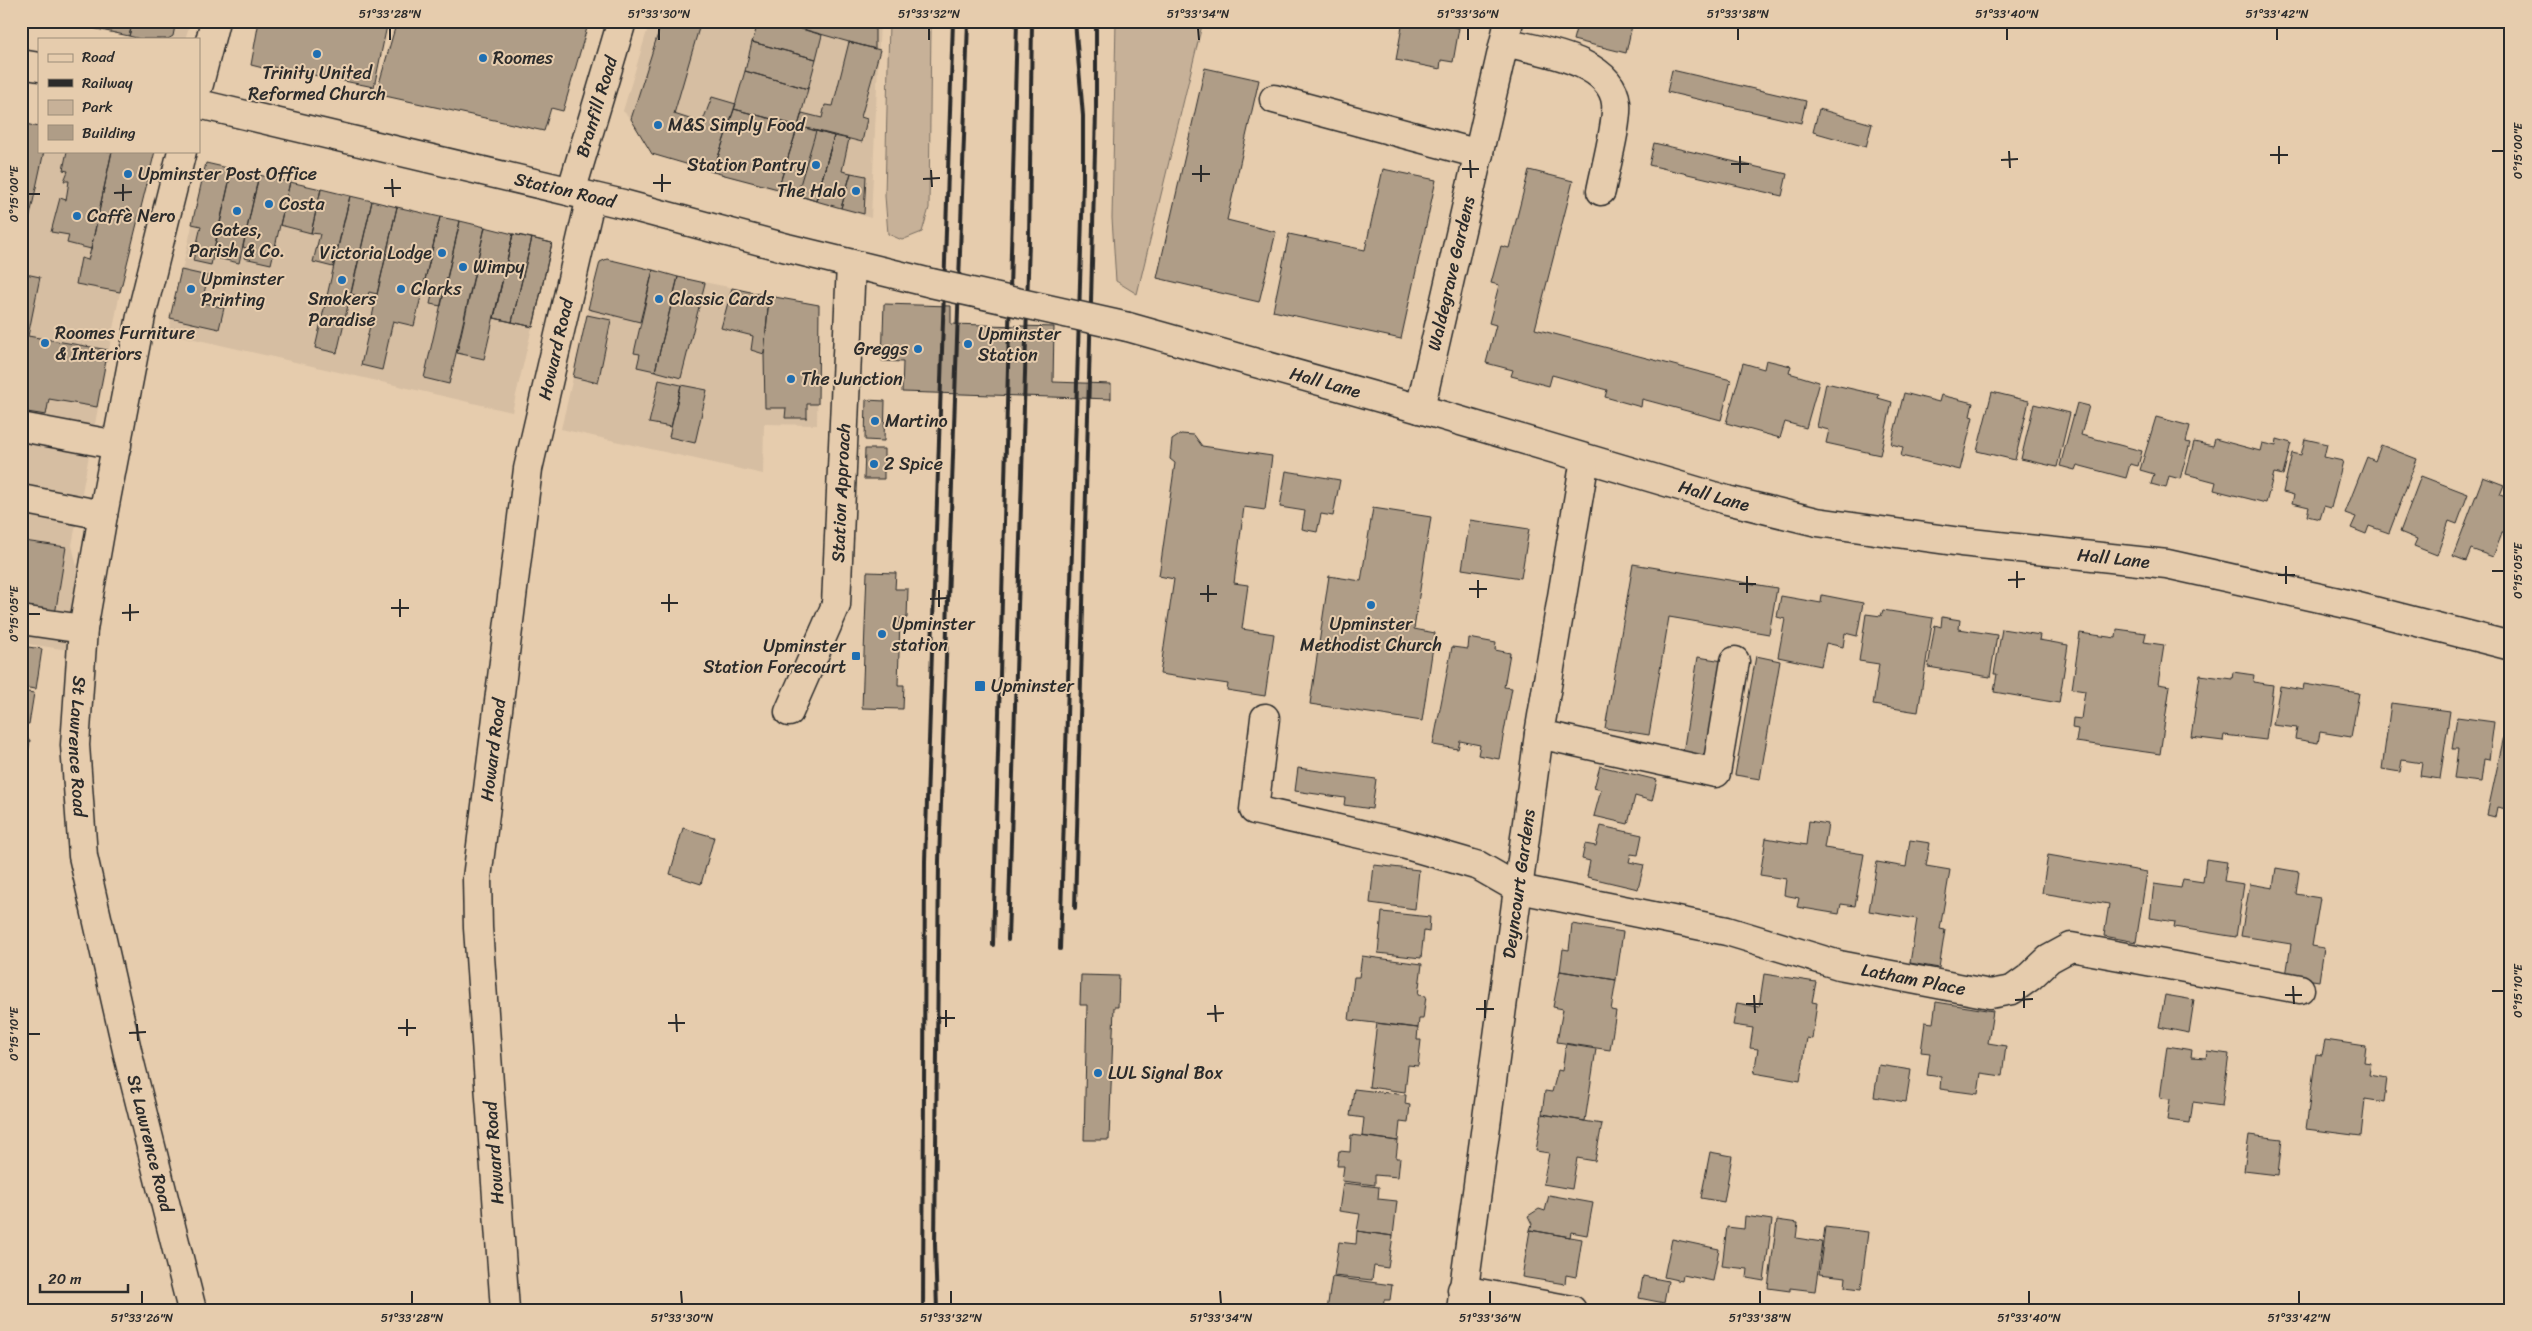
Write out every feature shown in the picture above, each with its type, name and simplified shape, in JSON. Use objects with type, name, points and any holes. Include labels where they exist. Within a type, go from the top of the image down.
[{"type":"street","points":[[200,80],[216,21]]},
{"type":"street","name":"Branfill Road","points":[[581,195],[622,21]]},
{"type":"street","points":[[1507,32],[1576,60],[1604,77],[1616,103],[1601,191]]},
{"type":"street","name":"Waldegrave Gardens","points":[[1420,409],[1507,32]]},
{"type":"street","points":[[21,64],[38,67]]},
{"type":"street","points":[[1274,99],[1479,154]]},
{"type":"street","name":"Station Road","points":[[200,104],[581,195],[931,283]]},
{"type":"street","name":"St Lawrence Road","points":[[182,152],[141,316],[103,515],[83,629],[75,745],[83,856],[129,1059],[192,1310]]},
{"type":"street","name":"Howard Road","points":[[505,1310],[478,928],[477,878],[528,470],[581,195]]},
{"type":"street","name":"Station Approach","points":[[789,712],[836,605],[851,264]]},
{"type":"street","name":"Hall Lane","points":[[931,283],[1128,326],[1420,409],[1727,500],[1817,522],[1951,541],[2167,564],[2347,604],[2511,646]]},
{"type":"street","points":[[21,426],[117,445]]},
{"type":"street","name":"Deyncourt Gardens","points":[[1461,1300],[1539,734],[1585,459]]},
{"type":"street","points":[[21,499],[103,515]]},
{"type":"street","points":[[21,620],[83,629]]},
{"type":"street","points":[[1539,734],[1716,773],[1735,661]]},
{"type":"street","name":"Latham Place","points":[[1265,718],[1254,810],[1400,843],[1479,866],[1519,889],[1727,931],[1839,965],[1990,994],[2012,990],[2030,977],[2049,959],[2071,947],[2300,989]]},
{"type":"street","points":[[1461,1300],[1572,1310]]},
{"type":"shaded area","points":[[59,21],[191,21],[185,38],[136,38]]},
{"type":"shaded area","points":[[650,21],[880,21],[871,218],[652,154],[631,119],[623,111]]},
{"type":"shaded area","points":[[21,124],[38,127],[38,152],[155,152],[120,292],[72,545],[77,567],[69,650],[21,643]]},
{"type":"shaded area","points":[[206,163],[552,243],[512,412],[168,333]]},
{"type":"shaded area","points":[[607,259],[678,277],[819,305],[817,425],[764,424],[763,474],[561,429],[600,262]]},
{"type":"green space","points":[[889,21],[931,21],[929,208],[922,232],[902,240],[888,234],[885,196]]},
{"type":"green space","points":[[1116,21],[1203,21],[1137,294],[1116,281],[1112,218]]},
{"type":"building","points":[[60,21],[84,21],[83,26]]},
{"type":"building","points":[[84,21],[109,21],[106,31],[83,26]]},
{"type":"building","points":[[109,21],[133,21],[129,36],[106,31]]},
{"type":"building","points":[[133,21],[176,21],[173,36],[170,38],[136,38],[129,36]]},
{"type":"building","name":"Trinity United Reformed Church","points":[[259,21],[388,21],[374,87],[268,66],[267,69],[251,65]]},
{"type":"building","name":"Roomes","points":[[397,21],[589,21],[563,111],[551,108],[544,131],[376,94]]},
{"type":"building","points":[[662,21],[701,21],[674,114],[702,123],[712,97],[736,104],[713,172],[652,154],[631,119]]},
{"type":"building","points":[[759,21],[774,21],[822,35],[816,59],[752,42]]},
{"type":"building","points":[[774,21],[875,21],[875,49],[849,42]]},
{"type":"building","points":[[1403,21],[1427,21],[1459,28],[1453,62],[1441,60],[1440,69],[1396,60]]},
{"type":"building","points":[[1578,21],[1633,21],[1626,53],[1573,40]]},
{"type":"building","points":[[752,42],[816,59],[808,89],[745,71]]},
{"type":"building","points":[[849,42],[880,50],[861,117],[867,119],[862,142],[798,126],[802,113],[822,118],[825,105],[833,106]]},
{"type":"building","points":[[1205,68],[1259,80],[1227,220],[1276,232],[1259,302],[1157,278]]},
{"type":"building","points":[[1672,70],[1806,101],[1801,123],[1667,92]]},
{"type":"building","points":[[745,71],[808,89],[798,126],[734,109]]},
{"type":"building","points":[[734,109],[798,126],[778,189],[713,172]]},
{"type":"building","points":[[1819,109],[1872,124],[1866,147],[1813,132]]},
{"type":"building","points":[[21,123],[38,127],[38,152],[44,152],[21,257]]},
{"type":"building","points":[[798,126],[834,136],[816,201],[778,189]]},
{"type":"building","name":"Station Pantry","points":[[816,131],[834,136],[816,201],[797,195]]},
{"type":"building","points":[[834,136],[849,139],[842,171],[851,173],[841,208],[816,201]]},
{"type":"building","points":[[1654,143],[1787,174],[1782,196],[1649,165]]},
{"type":"building","name":"Caffè Nero","points":[[67,152],[112,152],[91,249],[67,243],[69,235],[51,232],[60,198],[66,200],[69,181],[64,181],[68,171],[63,170]]},
{"type":"building","points":[[112,152],[155,152],[120,292],[76,284],[81,258],[88,260]]},
{"type":"building","points":[[206,163],[232,169],[211,265],[193,261],[201,226],[192,224]]},
{"type":"building","name":"Gates, Parish & Co.","points":[[232,169],[259,175],[239,263],[212,257]]},
{"type":"building","points":[[1383,169],[1436,180],[1401,339],[1273,311],[1289,234],[1365,250]]},
{"type":"building","points":[[1529,170],[1573,181],[1535,329],[1731,380],[1721,420],[1642,399],[1641,407],[1605,397],[1607,390],[1552,375],[1549,386],[1511,376],[1513,370],[1486,363],[1496,325],[1489,323],[1499,285],[1491,283],[1501,246],[1509,248]]},
{"type":"building","name":"The Halo","points":[[851,173],[866,176],[864,214],[841,208]]},
{"type":"building","name":"Costa","points":[[259,175],[290,182],[271,264],[244,258],[246,248],[243,247]]},
{"type":"building","points":[[290,182],[321,189],[311,233],[280,225]]},
{"type":"building","points":[[321,189],[350,196],[333,267],[313,262],[320,234],[311,233]]},
{"type":"building","name":"Smokers Paradise","points":[[350,196],[372,201],[337,353],[315,348]]},
{"type":"building","points":[[372,201],[397,207],[377,294],[369,292],[367,298],[351,294]]},
{"type":"building","name":"Clarks","points":[[397,207],[440,217],[414,326],[393,321],[382,370],[361,365]]},
{"type":"building","name":"Victoria Lodge","points":[[440,217],[460,221],[441,306],[430,304],[434,286],[424,284]]},
{"type":"building","name":"Wimpy","points":[[460,221],[485,227],[449,384],[424,378]]},
{"type":"building","points":[[485,227],[513,234],[484,359],[457,353]]},
{"type":"building","points":[[513,234],[532,238],[512,322],[494,318]]},
{"type":"building","points":[[513,234],[552,243],[533,327],[494,318]]},
{"type":"building","points":[[532,238],[552,243],[533,327],[512,322]]},
{"type":"building","points":[[607,259],[653,270],[640,322],[588,309],[600,262]]},
{"type":"building","name":"Upminster Printing","points":[[181,270],[208,276],[202,302],[224,308],[219,329],[170,318]]},
{"type":"building","name":"Classic Cards","points":[[653,270],[678,277],[655,371],[637,367],[640,354],[634,353]]},
{"type":"building","name":"Roomes Furniture & Interiors","points":[[21,273],[40,277],[28,336],[108,350],[97,407],[49,399],[46,415],[21,411]]},
{"type":"building","points":[[678,277],[705,283],[681,378],[655,371]]},
{"type":"building","points":[[732,288],[769,296],[764,354],[751,350],[753,336],[721,328]]},
{"type":"building","name":"The Junction","points":[[769,296],[819,305],[818,404],[807,404],[807,418],[785,418],[786,408],[765,408],[764,354]]},
{"type":"building","name":"Upminster Station","points":[[884,304],[951,306],[951,324],[1054,327],[1053,382],[1111,384],[1111,399],[902,392],[903,362],[882,361]]},
{"type":"building","points":[[587,315],[611,320],[598,383],[573,377]]},
{"type":"building","points":[[1766,360],[1791,366],[1789,373],[1819,382],[1806,428],[1785,422],[1780,438],[1726,423],[1743,363],[1764,369]]},
{"type":"building","points":[[659,380],[681,385],[671,427],[649,423]]},
{"type":"building","points":[[1826,383],[1879,395],[1878,398],[1892,402],[1880,455],[1826,443],[1829,430],[1817,427]]},
{"type":"building","points":[[681,385],[707,390],[695,443],[669,437]]},
{"type":"building","points":[[1992,392],[2029,401],[2015,460],[1977,451]]},
{"type":"building","points":[[1904,393],[1939,402],[1941,395],[1973,403],[1970,416],[1973,417],[1960,470],[1901,456],[1903,447],[1891,444]]},
{"type":"building","name":"Martino","points":[[866,400],[885,401],[884,441],[865,440]]},
{"type":"building","points":[[2077,403],[2089,406],[2081,435],[2142,451],[2138,466],[2130,464],[2126,478],[2077,465],[2075,470],[2060,466]]},
{"type":"building","points":[[2034,404],[2070,413],[2057,467],[2021,459]]},
{"type":"building","points":[[2156,417],[2190,426],[2186,442],[2190,443],[2180,479],[2169,476],[2166,488],[2151,484],[2154,474],[2140,470]]},
{"type":"building","points":[[1181,434],[1194,435],[1202,446],[1272,456],[1265,510],[1244,507],[1234,583],[1248,585],[1242,629],[1274,634],[1265,696],[1227,690],[1228,684],[1160,674],[1174,579],[1159,576],[1175,463],[1170,459],[1172,440]]},
{"type":"building","points":[[2215,439],[2260,451],[2262,443],[2276,446],[2277,439],[2291,443],[2283,475],[2274,473],[2266,503],[2214,490],[2216,482],[2186,474],[2194,442],[2213,446]]},
{"type":"building","points":[[2305,439],[2327,444],[2324,457],[2343,461],[2331,508],[2324,506],[2320,519],[2307,516],[2309,507],[2292,503],[2294,495],[2283,492],[2292,453],[2301,455]]},
{"type":"building","points":[[2381,445],[2417,459],[2389,533],[2369,526],[2366,534],[2351,528],[2356,517],[2345,513],[2367,457],[2375,461]]},
{"type":"building","name":"2 Spice","points":[[865,449],[884,449],[884,479],[864,479]]},
{"type":"building","points":[[1286,471],[1340,480],[1333,516],[1321,514],[1317,532],[1302,529],[1305,511],[1280,507]]},
{"type":"building","points":[[2421,476],[2468,494],[2457,524],[2449,521],[2437,555],[2414,546],[2417,539],[2400,532]]},
{"type":"building","points":[[2483,477],[2504,485],[2500,495],[2511,499],[2511,510],[2493,557],[2471,549],[2466,561],[2453,556]]},
{"type":"building","name":"Upminster Methodist Church","points":[[1373,508],[1431,517],[1414,629],[1435,633],[1422,721],[1310,704],[1329,576],[1361,581]]},
{"type":"building","points":[[1470,520],[1529,529],[1521,578],[1462,569]]},
{"type":"building","points":[[24,541],[66,547],[54,621],[21,615],[21,545],[23,545]]},
{"type":"building","points":[[1633,564],[1777,588],[1769,634],[1669,617],[1649,735],[1605,728]]},
{"type":"building","name":"Upminster station","points":[[867,572],[896,573],[895,589],[908,589],[907,618],[900,618],[898,685],[904,685],[903,709],[862,708]]},
{"type":"building","points":[[1822,595],[1863,603],[1857,636],[1845,633],[1843,647],[1826,643],[1821,666],[1778,657],[1785,619],[1777,617],[1781,596],[1821,603]]},
{"type":"building","points":[[1883,610],[1933,618],[1918,712],[1873,705],[1879,664],[1859,661],[1866,614],[1881,616]]},
{"type":"building","points":[[1942,617],[1960,620],[1959,629],[1997,635],[1990,677],[1928,667],[1935,625],[1941,627]]},
{"type":"building","points":[[2002,629],[2040,635],[2039,640],[2068,645],[2059,703],[1994,692],[1997,674],[1994,674]]},
{"type":"building","points":[[2117,629],[2146,633],[2144,642],[2164,645],[2158,684],[2170,686],[2160,754],[2076,742],[2078,729],[2072,728],[2073,718],[2081,719],[2085,691],[2072,689],[2080,633],[2116,638]]},
{"type":"building","points":[[1469,638],[1496,643],[1495,650],[1510,653],[1504,687],[1512,688],[1499,759],[1478,755],[1480,745],[1460,741],[1458,749],[1433,745],[1452,647],[1468,649]]},
{"type":"building","points":[[21,646],[42,649],[36,689],[21,687]]},
{"type":"building","points":[[1756,656],[1780,661],[1760,779],[1735,775]]},
{"type":"building","points":[[1698,657],[1723,661],[1707,757],[1683,753]]},
{"type":"building","points":[[2233,672],[2254,675],[2253,682],[2273,685],[2266,740],[2224,735],[2223,741],[2191,737],[2200,675],[2232,679]]},
{"type":"building","points":[[2304,684],[2359,693],[2351,737],[2320,732],[2318,743],[2295,739],[2297,728],[2273,725],[2280,686],[2303,690]]},
{"type":"building","points":[[21,691],[34,693],[29,724],[21,723]]},
{"type":"building","points":[[2391,703],[2450,711],[2440,779],[2420,776],[2422,763],[2402,760],[2400,772],[2382,769]]},
{"type":"building","points":[[2457,717],[2494,722],[2489,760],[2484,759],[2481,782],[2454,779],[2458,749],[2452,749]]},
{"type":"building","points":[[21,728],[25,729],[23,739],[30,740],[28,753],[21,752]]},
{"type":"building","points":[[2504,736],[2511,737],[2511,810],[2497,807],[2495,817],[2487,815]]},
{"type":"building","points":[[21,752],[28,753],[23,780],[21,780]]},
{"type":"building","points":[[1600,766],[1657,780],[1652,801],[1635,796],[1628,824],[1594,816],[1601,790],[1594,788]]},
{"type":"building","points":[[1298,768],[1376,779],[1372,809],[1344,805],[1345,798],[1295,791]]},
{"type":"building","points":[[1809,821],[1828,824],[1824,848],[1864,854],[1855,906],[1841,904],[1839,914],[1797,907],[1799,898],[1784,895],[1786,879],[1760,875],[1766,838],[1806,845]]},
{"type":"building","points":[[1601,826],[1642,835],[1638,855],[1631,854],[1629,862],[1644,865],[1638,889],[1587,877],[1590,861],[1582,859],[1585,844],[1596,846]]},
{"type":"building","points":[[683,828],[714,837],[701,884],[670,874]]},
{"type":"building","points":[[1910,840],[1930,843],[1926,866],[1950,870],[1940,929],[1945,930],[1939,968],[1910,963],[1917,919],[1869,911],[1877,862],[1906,867]]},
{"type":"building","points":[[2048,855],[2147,872],[2136,942],[2104,936],[2109,904],[2042,893]]},
{"type":"building","points":[[2206,859],[2227,862],[2224,881],[2244,884],[2236,937],[2174,927],[2175,922],[2150,918],[2154,884],[2181,888],[2183,879],[2203,882]]},
{"type":"building","points":[[1374,865],[1419,870],[1415,909],[1370,903]]},
{"type":"building","points":[[2276,868],[2299,872],[2296,894],[2320,898],[2312,946],[2324,948],[2319,981],[2286,976],[2291,944],[2241,936],[2250,884],[2273,888]]},
{"type":"building","points":[[1382,912],[1430,917],[1429,932],[1424,931],[1421,958],[1378,953]]},
{"type":"building","points":[[1572,924],[1623,932],[1616,980],[1560,971],[1563,949],[1569,950]]},
{"type":"building","points":[[1362,956],[1422,964],[1418,995],[1426,996],[1423,1019],[1419,1019],[1418,1028],[1349,1020],[1354,977],[1359,977]]},
{"type":"building","points":[[1560,971],[1616,980],[1611,1010],[1616,1011],[1610,1050],[1557,1042],[1563,1009],[1553,1007]]},
{"type":"building","points":[[1764,974],[1816,982],[1812,1002],[1817,1003],[1812,1039],[1807,1038],[1800,1081],[1754,1073],[1758,1049],[1750,1048],[1753,1028],[1733,1025],[1737,1003],[1759,1007]]},
{"type":"building","name":"LUL Signal Box","points":[[1081,975],[1119,976],[1118,1007],[1114,1007],[1109,1140],[1084,1140],[1087,1005],[1080,1005]]},
{"type":"building","points":[[2165,995],[2194,1000],[2189,1033],[2159,1027]]},
{"type":"building","points":[[1936,1002],[1993,1011],[1988,1043],[2006,1046],[2002,1076],[1981,1073],[1978,1094],[1940,1089],[1941,1077],[1927,1075],[1930,1053],[1921,1052],[1925,1022],[1933,1023]]},
{"type":"building","points":[[1377,1023],[1418,1028],[1417,1040],[1421,1040],[1418,1066],[1408,1065],[1405,1092],[1369,1087]]},
{"type":"building","points":[[2325,1040],[2366,1046],[2364,1062],[2371,1063],[2369,1075],[2387,1078],[2384,1102],[2365,1099],[2361,1136],[2306,1129],[2316,1054],[2322,1055]]},
{"type":"building","points":[[1566,1044],[1596,1049],[1585,1121],[1542,1114],[1545,1091],[1552,1092],[1558,1070],[1562,1071]]},
{"type":"building","points":[[2167,1046],[2192,1050],[2191,1057],[2206,1058],[2207,1051],[2229,1054],[2222,1106],[2193,1102],[2190,1123],[2167,1120],[2170,1099],[2160,1098]]},
{"type":"building","points":[[1879,1065],[1911,1070],[1906,1102],[1874,1097]]},
{"type":"building","points":[[1354,1089],[1406,1095],[1405,1104],[1410,1105],[1408,1123],[1400,1122],[1398,1141],[1362,1136],[1364,1118],[1350,1116]]},
{"type":"building","points":[[1542,1114],[1602,1124],[1595,1161],[1577,1158],[1572,1189],[1543,1184],[1549,1153],[1536,1151]]},
{"type":"building","points":[[1351,1135],[1398,1141],[1396,1158],[1400,1158],[1398,1177],[1375,1175],[1375,1185],[1342,1181],[1344,1166],[1337,1166],[1339,1151],[1350,1152]]},
{"type":"building","points":[[2249,1135],[2282,1139],[2278,1175],[2244,1171]]},
{"type":"building","points":[[1710,1152],[1732,1156],[1724,1202],[1701,1198]]},
{"type":"building","points":[[1343,1183],[1379,1187],[1378,1199],[1397,1201],[1393,1236],[1357,1231],[1360,1214],[1339,1211]]},
{"type":"building","points":[[1549,1195],[1593,1203],[1587,1235],[1571,1232],[1570,1237],[1530,1230],[1532,1224],[1528,1216],[1539,1209],[1545,1211]]},
{"type":"building","points":[[1745,1216],[1772,1220],[1764,1281],[1747,1278],[1748,1269],[1722,1266],[1727,1227],[1744,1229]]},
{"type":"building","points":[[1777,1220],[1798,1223],[1796,1238],[1822,1242],[1815,1291],[1790,1288],[1790,1291],[1768,1288]]},
{"type":"building","points":[[1825,1227],[1868,1232],[1861,1289],[1845,1287],[1846,1277],[1819,1274]]},
{"type":"building","points":[[1530,1230],[1582,1239],[1576,1277],[1566,1275],[1565,1284],[1522,1277]]},
{"type":"building","points":[[1357,1231],[1393,1236],[1388,1268],[1374,1266],[1372,1280],[1334,1276],[1339,1242],[1356,1244]]},
{"type":"building","points":[[1672,1239],[1719,1249],[1713,1281],[1683,1275],[1682,1281],[1664,1277]]},
{"type":"building","points":[[1643,1276],[1668,1281],[1664,1303],[1639,1298]]},
{"type":"building","points":[[1332,1277],[1392,1285],[1390,1300],[1384,1300],[1383,1310],[1327,1310]]},
{"type":"railway","points":[[923,1310],[925,861],[953,21]]},
{"type":"railway","points":[[937,1310],[935,1244],[939,861],[968,21]]},
{"type":"railway","points":[[993,945],[1017,21]]},
{"type":"railway","points":[[1008,940],[1029,240],[1032,21]]},
{"type":"railway","points":[[1060,949],[1083,183],[1083,116],[1075,21]]},
{"type":"railway","points":[[1075,908],[1096,112],[1096,21]]},
{"type":"place","name":"Trinity United Reformed Church","points":[[317,54]]},
{"type":"place","name":"Roomes","points":[[483,58]]},
{"type":"place","name":"M&S Simply Food","points":[[658,125]]},
{"type":"place","name":"Station Pantry","points":[[816,165]]},
{"type":"place","name":"Upminster Post Office","points":[[128,174]]},
{"type":"place","name":"The Halo","points":[[856,191]]},
{"type":"place","name":"Costa","points":[[269,204]]},
{"type":"place","name":"Gates, Parish & Co.","points":[[237,211]]},
{"type":"place","name":"Caffè Nero","points":[[77,216]]},
{"type":"place","name":"Victoria Lodge","points":[[442,253]]},
{"type":"place","name":"Wimpy","points":[[463,267]]},
{"type":"place","name":"Smokers Paradise","points":[[342,280]]},
{"type":"place","name":"Upminster Printing","points":[[191,289]]},
{"type":"place","name":"Clarks","points":[[401,289]]},
{"type":"place","name":"Classic Cards","points":[[659,299]]},
{"type":"place","name":"Roomes Furniture & Interiors","points":[[45,343]]},
{"type":"place","name":"Upminster Station","points":[[968,344]]},
{"type":"place","name":"Greggs","points":[[918,349]]},
{"type":"place","name":"The Junction","points":[[791,379]]},
{"type":"place","name":"Martino","points":[[875,421]]},
{"type":"place","name":"2 Spice","points":[[874,464]]},
{"type":"place","name":"Upminster Methodist Church","points":[[1371,605]]},
{"type":"place","name":"Upminster station","points":[[882,634]]},
{"type":"place","name":"Upminster Station Forecourt","points":[[856,656]]},
{"type":"place","name":"Upminster","points":[[980,686]]},
{"type":"place","name":"LUL Signal Box","points":[[1098,1073]]}]
